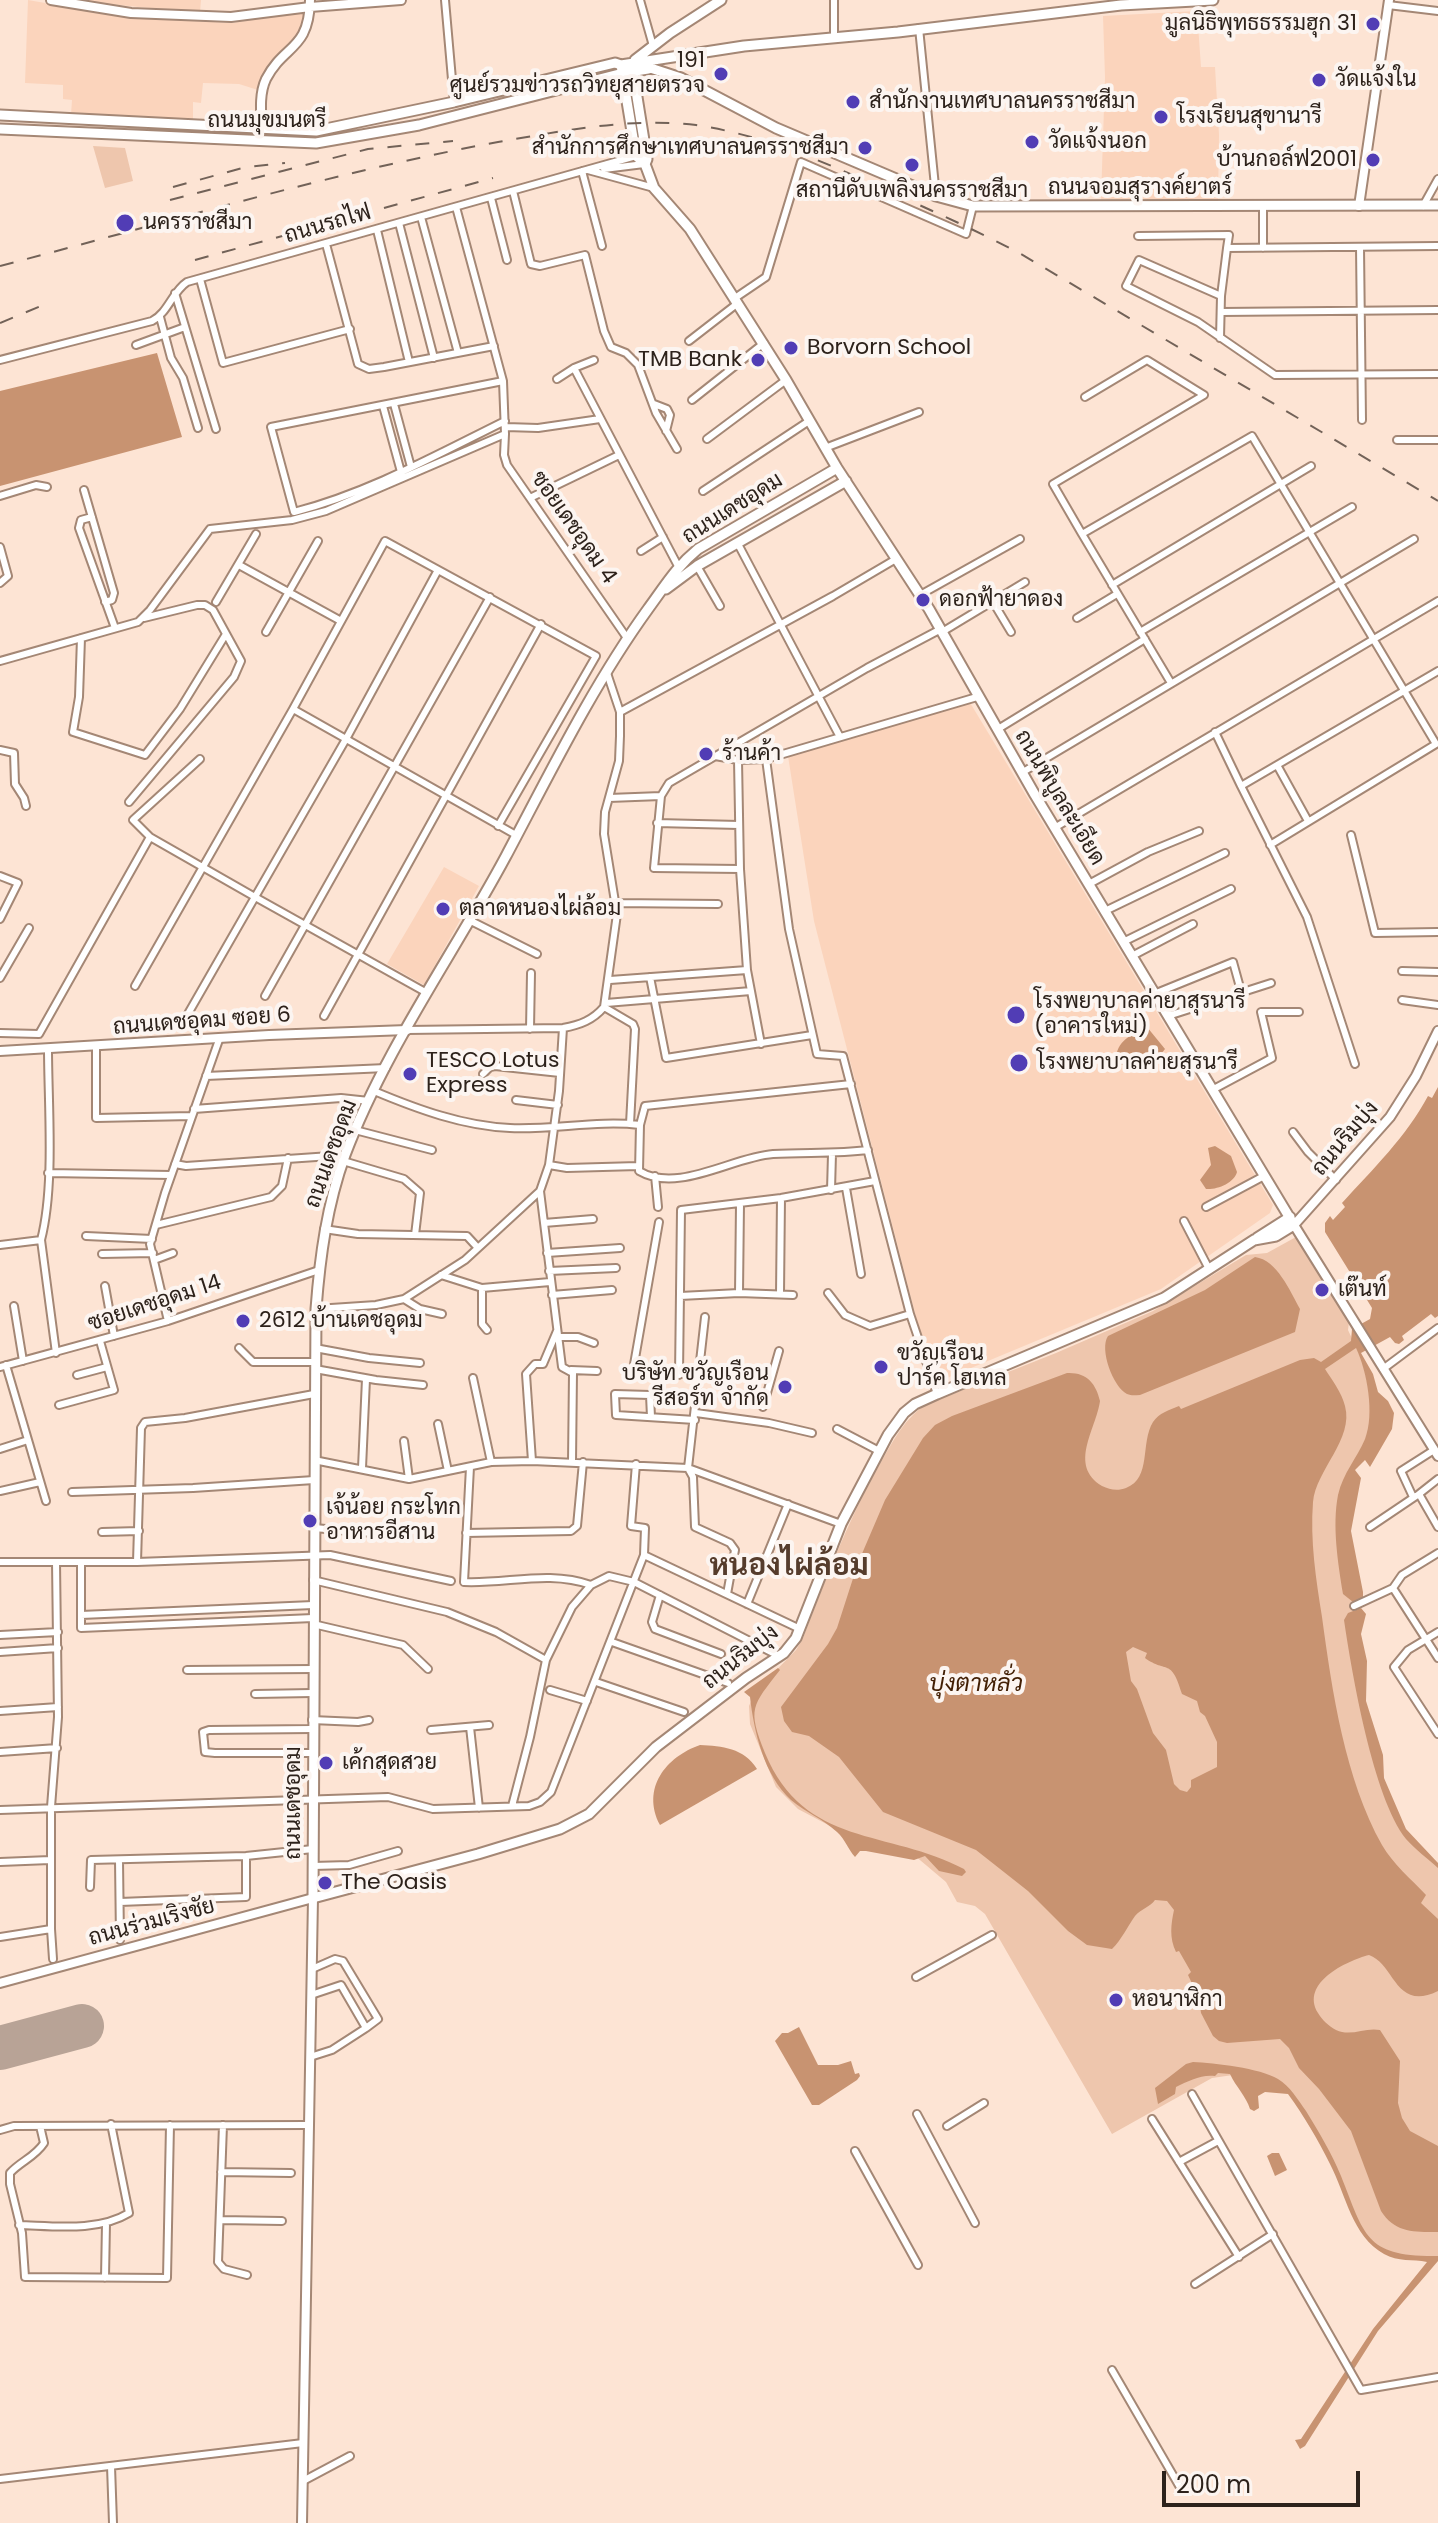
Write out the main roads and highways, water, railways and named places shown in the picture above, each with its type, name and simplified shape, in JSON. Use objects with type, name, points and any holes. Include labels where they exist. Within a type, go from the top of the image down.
[{"type":"main road","points":[[627,68],[670,33],[721,0]]},
{"type":"main road","points":[[627,68],[678,55],[1121,5],[1213,0]]},
{"type":"main road","points":[[670,33],[672,49],[678,55],[681,78]]},
{"type":"main road","name":"ถนนมุขมนตรี","points":[[0,115],[316,131],[454,102],[596,66],[615,63],[627,68]]},
{"type":"main road","name":"ถนนจอมสุรางค์ยาตร์","points":[[627,68],[658,69],[681,78],[776,128],[936,196],[973,206],[1438,205]]},
{"type":"main road","name":"ถนนมุขมนตรี","points":[[0,129],[316,143],[419,125],[627,68]]},
{"type":"main road","name":"ถนนพิบูลละเอียด","points":[[627,68],[636,156],[645,164],[654,188],[690,229],[764,343],[837,468],[889,544],[942,630],[977,697],[1292,1221]]},
{"type":"main road","name":"ถนนพิบูลละเอียด","points":[[627,68],[647,159],[645,164]]},
{"type":"main road","points":[[416,110],[419,125]]},
{"type":"main road","points":[[262,129],[266,141]]},
{"type":"main road","name":"ถนนเดชอุดม","points":[[313,1898],[316,1309],[324,1229],[344,1158],[386,1068],[607,673],[627,638],[678,566],[698,549],[837,468]]},
{"type":"main road","name":"ถนนเดชอุดม","points":[[660,594],[697,566],[846,481]]},
{"type":"main road","points":[[730,530],[738,544]]},
{"type":"main road","name":"ถนนริมบุ่ง","points":[[313,1898],[478,1854],[560,1829],[589,1814],[656,1747],[790,1645],[801,1629],[841,1524],[879,1451],[904,1413],[937,1394],[1164,1298],[1254,1240],[1276,1236],[1292,1221]]},
{"type":"water","points":[[157,353],[182,437],[0,486],[0,391]]},
{"type":"water","points":[[1147,1027],[1165,1049],[1151,1060],[1122,1065],[1116,1060],[1122,1043]]},
{"type":"water","name":"บุ่งตาหลั่ว","points":[[1438,1087],[1438,1316],[1435,1318],[1431,1314],[1402,1336],[1404,1340],[1399,1344],[1390,1337],[1361,1353],[1373,1374],[1378,1392],[1388,1401],[1394,1413],[1392,1429],[1370,1467],[1365,1460],[1355,1470],[1361,1478],[1351,1531],[1363,1597],[1353,1602],[1343,1594],[1336,1532],[1340,1487],[1368,1429],[1366,1380],[1356,1348],[1325,1369],[1342,1396],[1346,1418],[1340,1442],[1316,1490],[1312,1531],[1330,1675],[1358,1792],[1382,1845],[1426,1895],[1421,1903],[1438,1919],[1438,1991],[1413,1996],[1397,1984],[1378,1960],[1369,1955],[1349,1962],[1328,1975],[1315,1992],[1314,2002],[1318,2013],[1336,2030],[1347,2033],[1380,2030],[1400,2061],[1398,2103],[1402,2118],[1410,2131],[1438,2146],[1438,2232],[1421,2232],[1406,2230],[1386,2218],[1351,2131],[1299,2068],[1289,2048],[1280,2039],[1227,2043],[1213,2036],[1201,2013],[1199,1998],[1188,1975],[1191,1972],[1172,1942],[1174,1910],[1167,1901],[1155,1900],[1137,1914],[1112,1949],[1087,1945],[1068,1931],[1028,1891],[976,1850],[883,1812],[839,1757],[809,1736],[792,1732],[784,1721],[781,1707],[837,1628],[858,1563],[885,1500],[923,1438],[935,1425],[1067,1373],[1080,1374],[1093,1384],[1100,1401],[1087,1446],[1087,1468],[1092,1478],[1102,1486],[1123,1489],[1139,1476],[1149,1430],[1161,1414],[1179,1406],[1181,1409],[1300,1360],[1314,1358],[1321,1362],[1351,1341],[1352,1329],[1370,1319],[1372,1308],[1325,1232],[1325,1223],[1330,1216],[1333,1220],[1345,1207],[1342,1203],[1399,1139],[1428,1096],[1432,1098]],"holes":[[[1133,1647],[1147,1653],[1145,1658],[1168,1668],[1175,1675],[1182,1694],[1197,1701],[1217,1742],[1217,1767],[1191,1780],[1187,1792],[1174,1784],[1166,1750],[1153,1733],[1137,1689],[1131,1681],[1126,1652]]]},
{"type":"water","points":[[1215,1146],[1231,1156],[1237,1172],[1224,1185],[1206,1189],[1200,1180],[1211,1165],[1208,1148]]},
{"type":"water","points":[[1255,1257],[1263,1259],[1276,1270],[1300,1309],[1295,1332],[1140,1395],[1129,1395],[1122,1390],[1112,1376],[1106,1358],[1108,1336],[1205,1290]]},
{"type":"water","points":[[1361,1608],[1366,1614],[1361,1634],[1367,1661],[1366,1701],[1383,1755],[1384,1778],[1406,1829],[1438,1863],[1438,1868],[1406,1839],[1394,1820],[1374,1765],[1358,1702],[1344,1620],[1348,1613]]},
{"type":"water","points":[[778,1668],[780,1670],[758,1700],[754,1716],[765,1753],[782,1784],[802,1806],[825,1821],[851,1832],[936,1856],[964,1869],[966,1872],[962,1876],[939,1871],[925,1856],[914,1860],[860,1851],[855,1857],[837,1832],[796,1804],[782,1790],[767,1766],[754,1724],[750,1697],[744,1692]]},
{"type":"water","points":[[700,1745],[739,1752],[757,1769],[660,1825],[653,1799],[660,1776],[677,1757]]},
{"type":"water","points":[[799,2027],[818,2065],[838,2065],[851,2061],[855,2074],[859,2073],[860,2076],[819,2105],[812,2105],[775,2041],[782,2033]]},
{"type":"water","points":[[1193,2062],[1249,2069],[1282,2082],[1297,2098],[1320,2135],[1356,2214],[1371,2239],[1395,2252],[1438,2256],[1438,2261],[1378,2331],[1305,2446],[1300,2449],[1295,2440],[1301,2439],[1373,2329],[1427,2262],[1389,2257],[1364,2237],[1321,2146],[1288,2094],[1265,2092],[1258,2096],[1259,2108],[1254,2111],[1230,2074],[1218,2073],[1195,2078],[1176,2087],[1175,2094],[1158,2104],[1155,2088]]},
{"type":"water","points":[[1279,2153],[1287,2170],[1275,2176],[1267,2156]]},
{"type":"railway","points":[[0,266],[435,154],[597,126],[647,123],[696,125],[745,135],[816,160],[1004,245],[1438,501]]},
{"type":"railway","points":[[170,200],[368,149],[453,141]]},
{"type":"railway","points":[[173,187],[246,167],[285,163]]},
{"type":"railway","points":[[195,260],[493,178]]},
{"type":"railway","points":[[0,323],[48,303]]},
{"type":"place","name":"มูลนิธิพุทธธรรมฮุก 31","points":[[1373,24]]},
{"type":"place","name":"191 ศูนย์รวมข่าวรถวิทยุสายตรวจ","points":[[721,74]]},
{"type":"place","name":"วัดแจ้งใน","points":[[1319,80]]},
{"type":"place","name":"สำนักงานเทศบาลนครราชสีมา","points":[[853,102]]},
{"type":"place","name":"โรงเรียนสุขานารี","points":[[1161,117]]},
{"type":"place","name":"วัดแจ้งนอก","points":[[1032,142]]},
{"type":"place","name":"สำนักการศึกษาเทศบาลนครราชสีมา","points":[[865,148]]},
{"type":"place","name":"บ้านกอล์ฟ2001","points":[[1373,160]]},
{"type":"place","name":"สถานีดับเพลิงนครราชสีมา","points":[[912,165]]},
{"type":"place","name":"นครราชสีมา","points":[[125,223]]},
{"type":"place","name":"Borvorn School","points":[[791,348]]},
{"type":"place","name":"TMB Bank","points":[[758,360]]},
{"type":"place","name":"ดอกฟ้ายาดอง","points":[[923,600]]},
{"type":"place","name":"ร้านค้า","points":[[706,754]]},
{"type":"place","name":"ตลาดหนองไผ่ล้อม","points":[[443,909]]},
{"type":"place","name":"โรงพยาบาลค่ายาสุรนารี (อาคารใหม่)","points":[[1016,1015]]},
{"type":"place","name":"โรงพยาบาลค่ายสุรนารี","points":[[1019,1063]]},
{"type":"place","name":"TESCO Lotus Express","points":[[410,1074]]},
{"type":"place","name":"เต๊นท์","points":[[1322,1290]]},
{"type":"place","name":"2612 บ้านเดชอุดม","points":[[243,1321]]},
{"type":"place","name":"ขวัญเรือน ปาร์ค โฮเทล","points":[[881,1367]]},
{"type":"place","name":"บริษัท ขวัญเรือน รีสอร์ท จำกัด","points":[[785,1387]]},
{"type":"place","name":"เจ้น้อย กระโทก อาหารอีสาน","points":[[310,1521]]},
{"type":"place","name":"เค้กสุดสวย","points":[[326,1763]]},
{"type":"place","name":"The Oasis","points":[[325,1883]]},
{"type":"place","name":"หอนาฬิกา","points":[[1116,2000]]},
{"type":"district","name":"หนองไผ่ล้อม","points":[[789,1567]]}]
